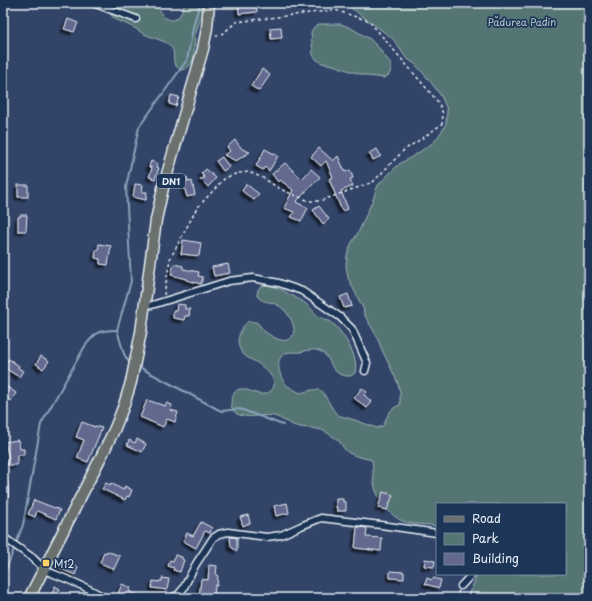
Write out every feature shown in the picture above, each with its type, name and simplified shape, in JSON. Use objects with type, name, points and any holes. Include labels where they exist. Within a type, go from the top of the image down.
[{"type":"main road","name":"DN1","points":[[139,362],[141,332],[156,220],[167,172],[202,49],[207,28],[209,3]]},
{"type":"main road","name":"DN1","points":[[29,598],[47,570],[121,430],[131,407],[139,362],[152,305],[166,204],[173,173],[212,37],[216,3]]},
{"type":"main road","name":"DN1","points":[[36,598],[47,570]]},
{"type":"street","points":[[93,3],[136,19]]},
{"type":"street","points":[[152,305],[230,281],[253,278],[279,283],[302,291],[340,317],[352,329],[367,363],[365,371]]},
{"type":"street","points":[[3,477],[5,485],[5,501],[3,510]]},
{"type":"street","points":[[171,598],[178,595],[183,589],[196,564],[213,538],[219,534],[228,532],[267,537],[281,534],[321,518],[436,533]]},
{"type":"street","points":[[3,537],[33,558],[47,570],[95,591],[105,598]]},
{"type":"street","points":[[461,586],[471,575]]},
{"type":"path","points":[[162,303],[170,259],[197,208],[225,178],[238,173],[249,172],[263,178],[280,189],[309,201],[320,201],[373,182],[404,150],[442,124],[443,114],[439,103],[369,21],[334,10],[236,22],[225,32],[216,37],[212,37]]},
{"type":"green space","points":[[185,3],[202,3],[201,15],[195,37],[193,60],[186,69],[181,70],[174,63],[173,51],[169,45],[113,18],[110,12],[112,5],[127,7],[152,5],[159,9],[163,16],[173,20],[178,17]]},
{"type":"green space","name":"Pădurea Padin","points":[[348,3],[589,3],[589,598],[466,598],[477,575],[566,575],[566,503],[436,503],[436,526],[409,523],[393,515],[377,494],[374,485],[372,460],[349,453],[344,449],[339,441],[323,430],[296,426],[280,418],[269,415],[243,416],[237,414],[233,410],[231,402],[233,395],[239,389],[257,394],[264,394],[272,390],[274,385],[272,377],[267,371],[245,356],[240,350],[238,341],[239,336],[246,324],[249,321],[256,322],[264,331],[283,340],[290,338],[293,333],[294,329],[291,320],[284,310],[273,303],[262,300],[257,296],[258,290],[262,286],[266,285],[272,286],[295,297],[305,303],[317,315],[335,325],[354,355],[356,366],[355,373],[351,376],[338,373],[322,352],[312,350],[288,352],[282,355],[279,363],[281,376],[286,384],[300,393],[313,390],[322,391],[338,415],[377,428],[383,426],[391,411],[400,405],[400,392],[397,381],[348,278],[346,266],[347,255],[379,184],[399,164],[434,142],[444,128],[447,112],[441,96],[430,81],[415,64],[406,58],[393,39],[351,8]]},
{"type":"green space","points":[[319,24],[341,24],[370,39],[391,64],[389,75],[384,78],[367,76],[322,63],[317,60],[313,55],[311,32],[314,27]]},
{"type":"building","points":[[238,3],[256,3],[257,12],[239,14]]},
{"type":"building","points":[[68,19],[78,23],[74,32],[64,29]]},
{"type":"building","points":[[281,27],[282,38],[271,39],[270,28]]},
{"type":"building","points":[[262,69],[270,75],[259,91],[251,86]]},
{"type":"building","points":[[171,95],[179,97],[176,106],[169,104]]},
{"type":"building","points":[[235,140],[242,149],[250,152],[236,161],[224,155],[230,151],[227,147]]},
{"type":"building","points":[[319,148],[333,161],[338,156],[345,172],[350,170],[353,178],[350,179],[353,186],[341,191],[348,209],[342,211],[329,179],[333,177],[326,161],[321,166],[311,157]]},
{"type":"building","points":[[265,149],[278,156],[269,171],[265,167],[263,170],[256,166]]},
{"type":"building","points":[[377,149],[381,156],[373,160],[369,153]]},
{"type":"building","points":[[222,157],[229,167],[223,171],[216,161]]},
{"type":"building","points":[[151,161],[158,164],[157,167],[159,168],[155,179],[149,177],[152,168],[149,167]]},
{"type":"building","points":[[285,163],[302,179],[311,169],[320,177],[296,202],[308,208],[301,221],[291,217],[294,212],[284,208],[293,190],[280,180],[278,182],[272,174]]},
{"type":"building","points":[[206,169],[216,178],[208,187],[200,179],[205,178],[201,174]]},
{"type":"building","points":[[187,177],[188,182],[192,181],[195,195],[187,197],[183,183],[181,184],[179,178]]},
{"type":"building","points":[[135,184],[143,185],[142,192],[147,192],[146,200],[133,197]]},
{"type":"building","points":[[246,184],[259,194],[254,200],[242,191]]},
{"type":"building","points":[[18,185],[28,185],[28,197],[18,197]]},
{"type":"building","points":[[319,206],[329,219],[323,224],[313,210]]},
{"type":"building","points":[[20,215],[27,215],[26,231],[18,231],[18,217],[20,217]]},
{"type":"building","points":[[183,240],[201,243],[199,256],[181,254]]},
{"type":"building","points":[[99,244],[111,246],[108,265],[100,264],[100,259],[95,258],[96,250],[98,250]]},
{"type":"building","points":[[174,264],[183,266],[183,269],[199,272],[198,276],[203,277],[201,284],[171,275]]},
{"type":"building","points":[[228,264],[230,273],[214,276],[212,267]]},
{"type":"building","points":[[348,294],[352,306],[344,308],[340,297]]},
{"type":"building","points":[[177,304],[185,305],[185,309],[190,309],[189,316],[185,316],[184,320],[173,318],[173,311],[176,311]]},
{"type":"building","points":[[41,356],[49,361],[43,369],[36,364]]},
{"type":"building","points":[[3,358],[8,361],[9,359],[19,366],[18,368],[23,371],[19,377],[3,367]]},
{"type":"building","points":[[3,384],[16,393],[11,401],[3,396]]},
{"type":"building","points":[[362,388],[367,392],[364,395],[372,402],[367,408],[354,398]]},
{"type":"building","points":[[147,400],[165,406],[166,403],[172,405],[170,410],[178,412],[175,422],[167,419],[163,427],[140,417]]},
{"type":"building","points":[[82,422],[102,428],[88,462],[77,458],[84,440],[76,437]]},
{"type":"building","points":[[137,439],[146,444],[142,452],[127,445],[129,440],[135,443]]},
{"type":"building","points":[[18,440],[20,449],[24,449],[24,455],[17,455],[17,465],[7,465],[7,459],[9,459],[5,442]]},
{"type":"building","points":[[106,483],[110,485],[111,483],[123,490],[125,486],[132,490],[129,497],[127,496],[125,500],[102,489]]},
{"type":"building","points":[[383,492],[393,495],[387,510],[378,508]]},
{"type":"building","points":[[336,499],[343,499],[343,502],[346,502],[346,511],[337,511]]},
{"type":"building","points":[[34,500],[60,510],[56,519],[37,511],[35,517],[28,514]]},
{"type":"building","points":[[287,503],[289,513],[276,516],[274,506]]},
{"type":"building","points":[[248,515],[250,523],[243,526],[240,517]]},
{"type":"building","points":[[201,522],[212,528],[210,533],[205,531],[196,548],[183,541],[187,533],[193,536]]},
{"type":"building","points":[[357,527],[367,528],[366,537],[382,538],[381,551],[355,548]]},
{"type":"building","points":[[230,537],[237,538],[237,551],[231,547]]},
{"type":"building","points":[[107,551],[120,556],[114,569],[100,563],[104,552],[106,553]]},
{"type":"building","points":[[175,555],[182,557],[184,560],[180,572],[173,570],[174,568],[168,566],[170,560],[173,561]]},
{"type":"building","points":[[425,559],[435,561],[434,567],[424,566]]},
{"type":"building","points":[[64,563],[69,565],[69,563],[78,567],[75,575],[61,569]]},
{"type":"building","points":[[209,565],[217,566],[216,575],[218,576],[217,586],[215,585],[214,598],[199,597],[201,579],[208,580]]},
{"type":"building","points":[[390,571],[404,572],[404,579],[390,578]]},
{"type":"building","points":[[162,578],[169,579],[167,590],[152,588],[153,581],[162,581]]},
{"type":"building","points":[[427,578],[432,580],[433,578],[441,580],[439,588],[425,584]]},
{"type":"building","points":[[122,584],[131,588],[129,591],[144,598],[122,598],[117,596]]},
{"type":"building","points":[[55,586],[60,589],[56,598],[50,598]]},
{"type":"waterway","points":[[132,363],[128,361],[124,354],[117,330],[131,281],[126,187],[139,127],[187,60],[194,23],[200,3]]},
{"type":"waterway","points":[[3,575],[23,525],[41,424],[89,341],[101,331],[117,330]]},
{"type":"waterway","points":[[137,366],[221,411],[240,409],[283,425]]},
{"type":"place","name":"M12","points":[[46,563]]}]
